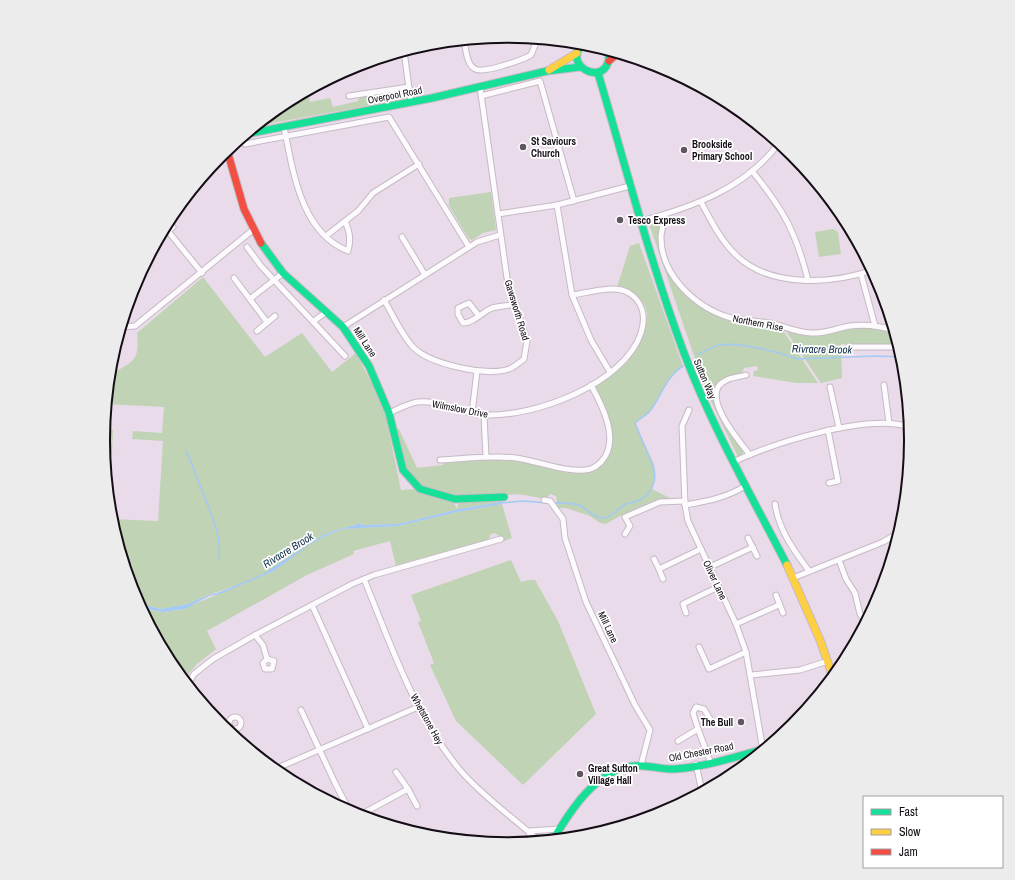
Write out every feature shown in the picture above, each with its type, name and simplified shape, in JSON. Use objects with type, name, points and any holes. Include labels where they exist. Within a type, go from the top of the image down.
[{"type":"main road","points":[[578,50],[576,53],[577,62],[580,68],[586,72],[598,73],[607,66],[613,58]]},
{"type":"main road","name":"Overpool Road","points":[[547,71],[576,53]]},
{"type":"main road","points":[[609,57],[609,61]]},
{"type":"main road","name":"Overpool Road","points":[[258,132],[411,103],[547,71],[580,68]]},
{"type":"main road","name":"Sutton Way","points":[[598,73],[619,142],[630,186],[682,348],[700,392],[733,462],[793,578],[831,670]]},
{"type":"main road","name":"Mill Lane","points":[[229,157],[244,209],[267,252],[283,272],[343,327],[369,366],[389,413],[403,470],[420,489],[455,499],[504,497]]},
{"type":"main road","name":"Old Chester Road","points":[[556,834],[575,806],[599,781],[620,769],[641,766],[674,769],[752,753]]},
{"type":"street","points":[[465,45],[470,65],[475,69],[482,70],[532,56],[535,44]]},
{"type":"street","points":[[405,57],[411,103]]},
{"type":"street","points":[[481,96],[540,81],[574,201]]},
{"type":"street","points":[[349,96],[409,87]]},
{"type":"street","name":"Gawsworth Road","points":[[384,300],[408,339],[420,353],[433,360],[477,372],[491,372],[510,369],[524,359],[527,341],[507,278],[480,87]]},
{"type":"street","name":"Overpool Road","points":[[245,144],[389,117],[419,164]]},
{"type":"street","points":[[284,127],[298,192],[308,213],[336,246],[348,251],[351,240],[345,221]]},
{"type":"street","points":[[641,221],[665,215],[701,202],[730,187],[752,171],[775,147]]},
{"type":"street","points":[[326,236],[358,211],[373,193],[419,164],[470,246]]},
{"type":"street","points":[[752,171],[772,195],[785,216],[796,238],[808,280]]},
{"type":"street","points":[[498,214],[557,205],[630,186]]},
{"type":"street","points":[[701,202],[713,225],[738,257],[761,271],[774,276],[808,280],[839,279],[867,272]]},
{"type":"street","points":[[557,205],[572,295],[591,340],[610,372]]},
{"type":"street","name":"Northern Rise","points":[[665,215],[661,236],[663,253],[668,267],[685,291],[703,305],[732,318],[773,324],[804,333],[818,333],[849,326],[875,326],[888,329]]},
{"type":"street","points":[[127,327],[135,326],[202,273],[254,229]]},
{"type":"street","points":[[169,232],[202,273]]},
{"type":"street","points":[[343,327],[470,246],[489,237],[500,234]]},
{"type":"street","points":[[402,237],[425,275]]},
{"type":"street","points":[[247,247],[261,266],[314,321],[345,356]]},
{"type":"street","points":[[250,299],[283,272]]},
{"type":"street","points":[[862,274],[875,326]]},
{"type":"street","points":[[234,278],[267,322]]},
{"type":"street","name":"Wilmslow Drive","points":[[389,413],[411,404],[426,402],[484,416],[533,410],[570,396],[591,385],[610,372],[632,352],[641,333],[644,319],[642,308],[637,300],[621,290],[572,295]]},
{"type":"street","points":[[479,316],[469,303],[458,308],[458,314],[463,323],[466,323],[479,316],[492,308],[515,304]]},
{"type":"street","points":[[314,321],[326,312]]},
{"type":"street","points":[[257,331],[275,316]]},
{"type":"street","points":[[848,347],[893,347]]},
{"type":"street","points":[[472,413],[477,372]]},
{"type":"street","points":[[746,375],[725,381],[717,390],[716,396],[728,427],[750,455]]},
{"type":"street","points":[[884,384],[889,423]]},
{"type":"street","points":[[440,460],[486,457],[517,458],[571,470],[585,470],[598,465],[607,454],[609,435],[603,408],[591,385]]},
{"type":"street","points":[[830,387],[838,428]]},
{"type":"street","name":"Oliver Lane","points":[[689,410],[682,426],[685,503],[688,521],[736,624],[746,652],[763,743]]},
{"type":"street","points":[[484,416],[486,457]]},
{"type":"street","points":[[733,462],[791,440],[828,430],[889,423],[904,426]]},
{"type":"street","points":[[828,430],[838,481],[829,483]]},
{"type":"street","points":[[625,534],[630,526],[625,518],[660,502],[685,503],[718,499],[745,486]]},
{"type":"street","name":"Mill Lane","points":[[544,500],[550,501],[562,519],[565,538],[586,602],[635,705],[650,730],[641,766]]},
{"type":"street","points":[[775,504],[776,514],[786,539],[809,571]]},
{"type":"street","points":[[793,578],[883,542],[893,536]]},
{"type":"street","points":[[748,538],[757,556]]},
{"type":"street","points":[[191,679],[194,674],[213,659],[255,635],[364,579],[501,539]]},
{"type":"street","points":[[710,567],[752,547]]},
{"type":"street","points":[[659,569],[701,549]]},
{"type":"street","points":[[654,559],[663,579]]},
{"type":"street","points":[[839,560],[846,579],[855,593],[860,614],[864,616]]},
{"type":"street","name":"Whetstone Hey","points":[[364,579],[418,707],[438,742],[461,771],[488,800],[533,836]]},
{"type":"street","points":[[686,613],[683,604],[718,587]]},
{"type":"street","points":[[776,595],[783,613]]},
{"type":"street","points":[[312,605],[368,729]]},
{"type":"street","points":[[736,624],[779,605]]},
{"type":"street","points":[[255,635],[263,645],[267,659]]},
{"type":"street","points":[[699,647],[709,669],[746,652]]},
{"type":"street","points":[[751,675],[800,670],[828,661]]},
{"type":"street","points":[[282,766],[418,707]]},
{"type":"street","points":[[710,762],[693,713],[696,707],[704,709],[712,722]]},
{"type":"street","points":[[301,710],[345,802]]},
{"type":"street","points":[[678,741],[698,729]]},
{"type":"street","points":[[696,764],[701,787]]},
{"type":"street","points":[[396,772],[417,806]]},
{"type":"street","points":[[367,811],[408,790]]},
{"type":"street","points":[[530,836],[529,832],[559,829]]},
{"type":"green space","points":[[408,88],[410,98],[268,124],[309,96],[310,102],[330,98],[333,107],[358,101],[360,95]]},
{"type":"green space","points":[[491,192],[496,230],[483,233],[472,240],[469,239],[449,206],[449,198]]},
{"type":"green space","points":[[652,221],[660,226],[659,238],[666,267],[704,308],[782,329],[818,383],[796,383],[753,376],[754,371],[758,370],[757,366],[744,368],[742,373],[719,382],[715,387],[714,393],[716,408],[731,435],[743,447],[742,455],[738,457],[706,391],[650,227]]},
{"type":"green space","points":[[833,229],[838,232],[841,254],[819,257],[815,232]]},
{"type":"green space","points":[[639,243],[683,366],[668,381],[650,411],[635,423],[654,464],[655,476],[652,489],[672,499],[658,499],[606,524],[600,523],[590,516],[566,508],[558,508],[556,496],[550,494],[546,499],[518,494],[465,499],[419,485],[410,476],[405,465],[396,429],[399,429],[417,468],[443,465],[444,462],[447,461],[495,459],[584,471],[597,467],[606,460],[610,447],[610,426],[608,415],[597,394],[595,386],[627,362],[638,346],[646,326],[647,314],[644,304],[632,292],[617,287],[630,246]]},
{"type":"green space","points":[[203,277],[265,357],[302,333],[332,372],[356,353],[373,386],[386,418],[401,490],[416,489],[453,501],[457,509],[459,502],[501,499],[501,502],[460,509],[398,524],[363,525],[359,524],[360,522],[356,525],[323,535],[273,569],[249,581],[188,604],[161,609],[147,606],[132,568],[119,519],[158,521],[163,441],[132,439],[133,431],[162,433],[164,407],[112,404],[117,371],[133,360],[136,355],[138,343],[137,333]]},
{"type":"green space","points":[[866,327],[889,332],[893,345],[841,344],[842,378],[821,383],[785,330],[814,335]]},
{"type":"green space","points":[[110,430],[113,430],[112,454],[111,454]]},
{"type":"green space","points":[[502,504],[512,538],[504,541],[502,536],[495,533],[491,534],[488,540],[396,566],[390,541],[353,551],[354,554],[307,575],[207,631],[216,649],[197,664],[188,675],[177,661],[148,609],[161,612],[180,610],[274,571],[308,545],[342,529],[398,526],[457,512]]},
{"type":"green space","points":[[511,560],[521,582],[535,580],[558,621],[596,714],[523,785],[456,721],[430,665],[434,663],[418,622],[421,621],[411,595]]},
{"type":"water","points":[[501,502],[502,504],[457,512],[398,526],[342,529],[309,545],[274,571],[220,594],[209,596],[185,609],[163,612],[148,609],[147,606],[161,609],[188,604],[206,596],[220,592],[263,574],[323,535],[339,529],[356,525],[360,522],[359,524],[363,525],[398,524],[460,509]]},
{"type":"waterway","name":"Rivracre Brook","points":[[697,355],[720,345],[727,344],[759,348],[797,359],[896,357]]},
{"type":"waterway","name":"Rivracre Brook","points":[[554,503],[575,504],[584,508],[596,517],[606,518],[626,504],[637,501],[649,492],[654,484],[654,469],[635,423],[650,411],[672,375],[683,366]]},
{"type":"waterway","points":[[186,452],[216,529],[219,559]]},
{"type":"waterway","name":"Rivacre Brook","points":[[500,503],[523,501],[548,503]]},
{"type":"traffic: fast","points":[[579,50],[577,60],[586,70],[593,72],[599,72],[605,68],[608,57]]},
{"type":"traffic: fast","points":[[258,132],[432,98],[547,71],[580,67]]},
{"type":"traffic: fast","points":[[598,73],[649,249],[684,353],[719,434],[787,565]]},
{"type":"traffic: fast","points":[[261,243],[283,273],[343,327],[369,366],[389,413],[403,470],[420,489],[455,499],[504,497]]},
{"type":"traffic: fast","points":[[557,834],[567,817],[586,794],[607,775],[620,769],[633,766],[649,766],[670,769],[686,768],[752,752]]},
{"type":"traffic: slow","points":[[549,70],[577,53]]},
{"type":"traffic: slow","points":[[787,565],[820,640],[831,671]]},
{"type":"traffic: jam","points":[[609,61],[613,58]]},
{"type":"traffic: jam","points":[[229,157],[244,209],[261,243]]},
{"type":"place","name":"St Saviours Church","points":[[523,147]]},
{"type":"place","name":"Brookside Primary School","points":[[684,150]]},
{"type":"place","name":"Tesco Express","points":[[620,220]]},
{"type":"place","name":"The Bull","points":[[741,722]]},
{"type":"place","name":"Great Sutton Village Hall","points":[[580,774]]}]
